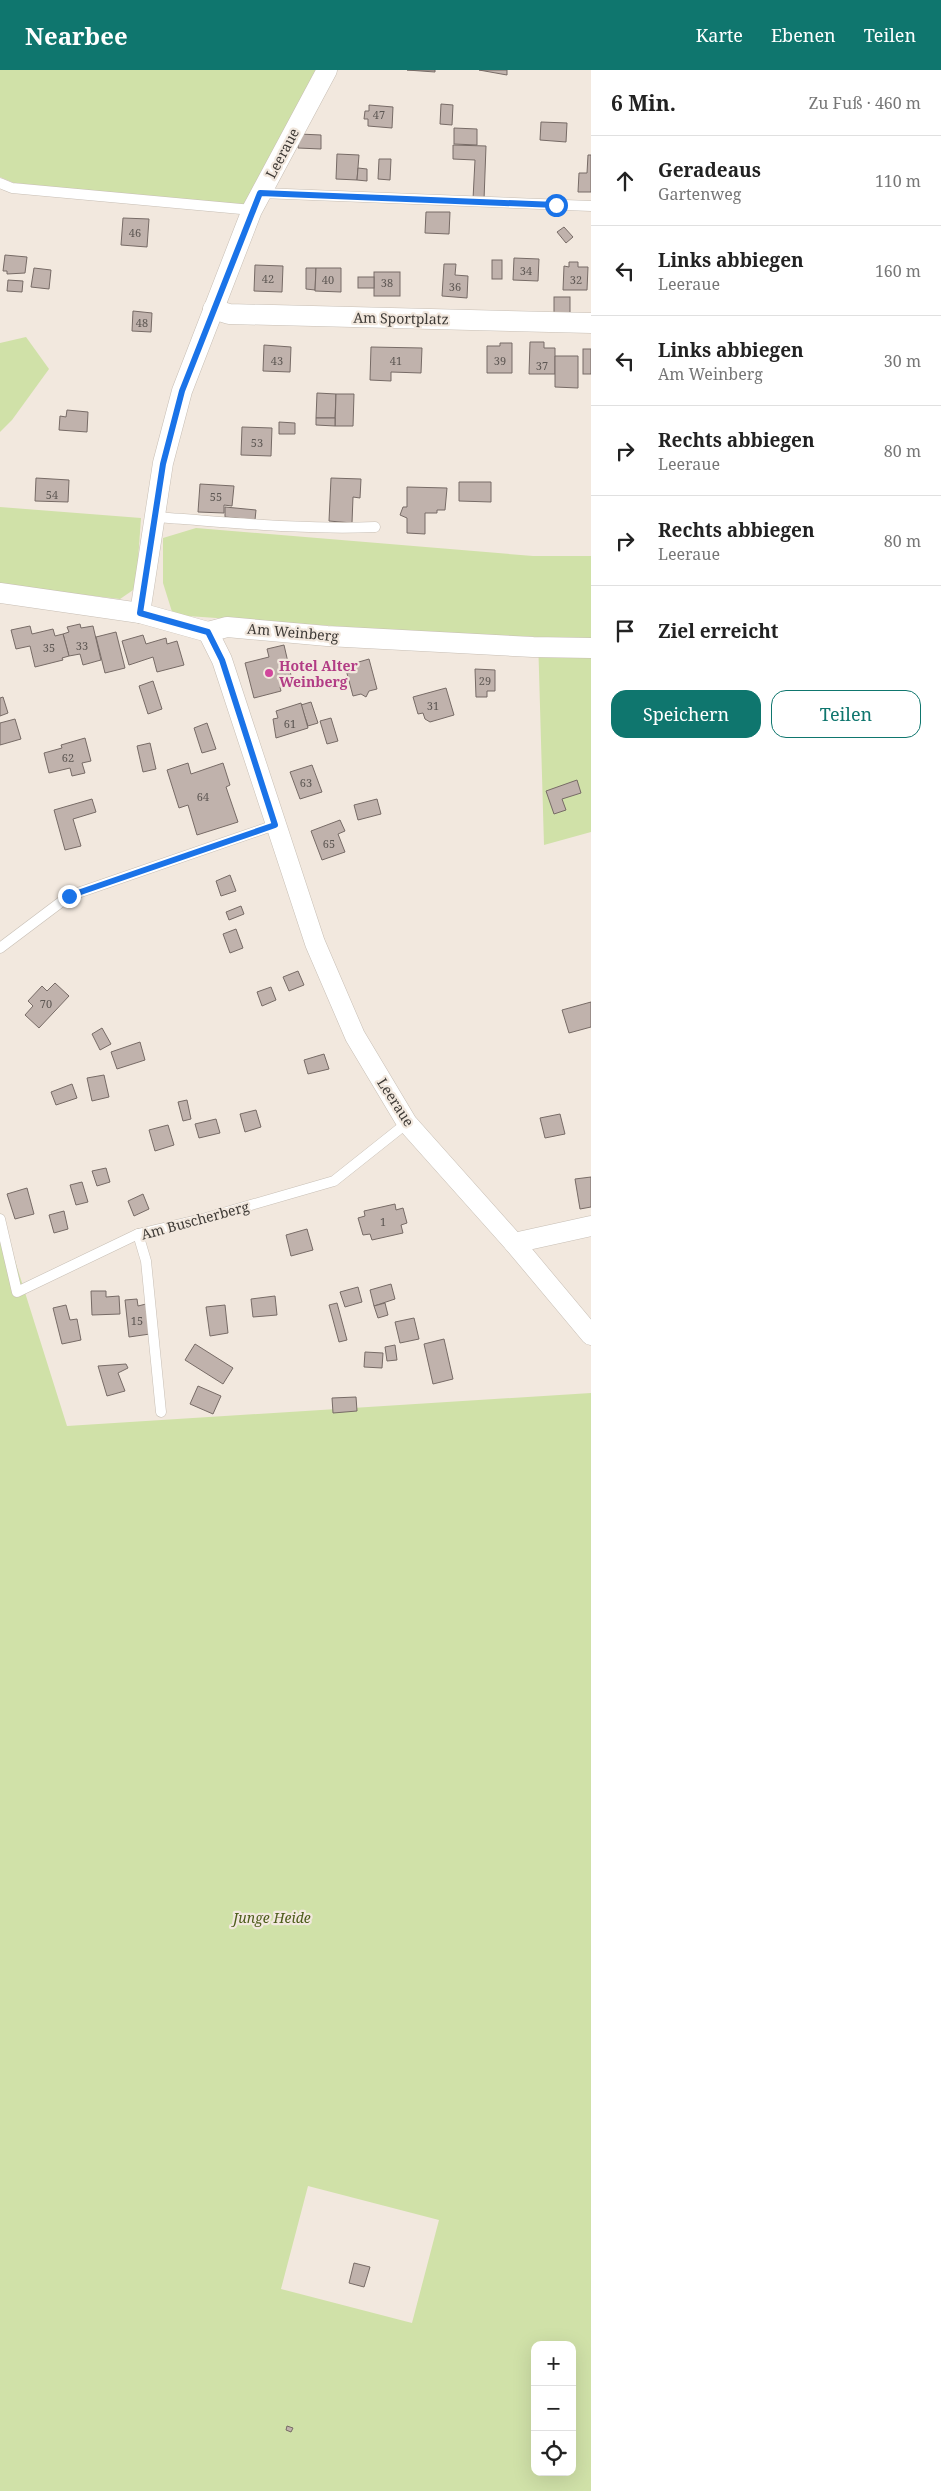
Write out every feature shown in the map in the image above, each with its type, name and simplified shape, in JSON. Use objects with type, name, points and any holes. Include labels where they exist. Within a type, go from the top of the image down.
[{"type":"street","name":"Leeraue","points":[[140,613],[163,464],[182,391],[256,201],[327,70]]},
{"type":"street","name":"Am Sportplatz","points":[[213,309],[229,314],[591,323]]},
{"type":"street","name":"Am Weinberg","points":[[0,594],[140,613],[208,632],[227,627],[327,636],[533,647],[591,648]]},
{"type":"street","name":"Leeraue","points":[[208,632],[222,660],[315,943],[355,1036],[408,1123],[514,1243],[591,1335]]},
{"type":"street","points":[[514,1243],[591,1226]]},
{"type":"lane","points":[[0,182],[12,188],[256,201],[591,206]]},
{"type":"lane","points":[[155,517],[336,529],[375,527]]},
{"type":"lane","points":[[0,948],[69,896],[275,825]]},
{"type":"lane","name":"Am Buscherberg","points":[[0,1219],[18,1292],[138,1234],[206,1218],[334,1181],[408,1123]]},
{"type":"lane","points":[[138,1234],[146,1261],[161,1412]]},
{"type":"green space","points":[[0,70],[319,70],[244,206],[14,183],[0,177]]},
{"type":"green space","points":[[26,337],[49,369],[12,420],[0,432],[0,343]]},
{"type":"green space","points":[[0,507],[141,518],[136,588],[120,599],[0,585]]},
{"type":"green space","points":[[196,528],[533,556],[591,556],[591,832],[544,845],[538,637],[420,632],[173,615],[163,583],[163,538]]},
{"type":"green space","name":"Junge Heide","points":[[0,1213],[67,1426],[591,1393],[591,2491],[0,2491]],"holes":[[[308,2186],[439,2220],[412,2323],[281,2289]]]},
{"type":"building","points":[[407,70],[435,70],[435,72]]},
{"type":"building","points":[[479,70],[507,70],[507,75]]},
{"type":"building","points":[[441,104],[453,105],[452,125],[440,124]]},
{"type":"building","points":[[369,105],[393,107],[392,128],[368,126],[368,119],[364,119],[365,111],[369,111]]},
{"type":"building","points":[[541,122],[567,123],[566,142],[540,140]]},
{"type":"building","points":[[454,128],[477,129],[477,145],[454,144]]},
{"type":"building","points":[[299,134],[321,135],[321,149],[298,148]]},
{"type":"building","points":[[453,145],[486,146],[484,200],[473,199],[475,160],[453,159]]},
{"type":"building","points":[[337,154],[359,155],[357,180],[336,179]]},
{"type":"building","points":[[588,155],[591,155],[591,192],[578,192],[579,173],[587,173]]},
{"type":"building","points":[[379,159],[391,159],[390,180],[378,179]]},
{"type":"building","points":[[358,168],[367,169],[367,181],[357,180]]},
{"type":"building","points":[[426,212],[450,212],[449,234],[425,233]]},
{"type":"building","points":[[123,218],[149,219],[147,247],[121,245]]},
{"type":"building","points":[[564,227],[573,237],[566,243],[557,232]]},
{"type":"building","points":[[5,255],[27,257],[25,273],[7,274],[7,271],[3,271]]},
{"type":"building","points":[[514,258],[539,259],[538,281],[513,280]]},
{"type":"building","points":[[492,260],[502,260],[502,279],[492,279]]},
{"type":"building","points":[[569,262],[578,262],[578,267],[588,267],[587,290],[563,290],[564,266],[569,267]]},
{"type":"building","points":[[444,264],[456,264],[455,275],[468,276],[467,298],[442,296]]},
{"type":"building","points":[[255,265],[283,266],[282,292],[254,291]]},
{"type":"building","points":[[34,268],[51,270],[49,289],[31,287]]},
{"type":"building","points":[[306,268],[316,268],[315,290],[306,289]]},
{"type":"building","points":[[316,268],[341,268],[341,292],[315,291]]},
{"type":"building","points":[[374,272],[400,272],[400,296],[374,296]]},
{"type":"building","points":[[358,277],[374,277],[374,288],[358,288]]},
{"type":"building","points":[[8,280],[23,281],[22,292],[7,291]]},
{"type":"building","points":[[554,297],[570,297],[570,315],[554,315]]},
{"type":"building","points":[[133,311],[152,313],[151,332],[132,331]]},
{"type":"building","points":[[530,342],[544,342],[544,348],[555,348],[555,374],[529,374]]},
{"type":"building","points":[[500,343],[512,343],[512,373],[487,373],[487,346],[500,346]]},
{"type":"building","points":[[264,345],[291,347],[290,372],[263,371]]},
{"type":"building","points":[[371,347],[422,348],[421,373],[391,372],[391,381],[370,380]]},
{"type":"building","points":[[583,349],[591,349],[591,374],[583,374]]},
{"type":"building","points":[[555,356],[578,356],[578,388],[555,387]]},
{"type":"building","points":[[317,393],[336,394],[335,418],[316,418]]},
{"type":"building","points":[[336,394],[354,394],[353,426],[335,426]]},
{"type":"building","points":[[67,410],[88,412],[87,432],[59,430],[60,416],[66,417]]},
{"type":"building","points":[[316,418],[335,418],[335,426],[316,425]]},
{"type":"building","points":[[279,422],[295,423],[295,434],[279,434]]},
{"type":"building","points":[[242,427],[272,428],[271,456],[241,455]]},
{"type":"building","points":[[36,478],[69,480],[68,502],[35,501]]},
{"type":"building","points":[[331,478],[361,479],[360,498],[353,497],[352,523],[329,521]]},
{"type":"building","points":[[459,482],[491,482],[491,502],[459,501]]},
{"type":"building","points":[[200,484],[234,486],[232,506],[224,505],[224,513],[198,512]]},
{"type":"building","points":[[407,487],[447,488],[445,510],[437,510],[437,513],[425,513],[425,534],[407,533],[407,518],[400,515],[403,507],[407,507]]},
{"type":"building","points":[[225,507],[256,510],[255,520],[225,517]]},
{"type":"building","points":[[80,624],[81,628],[93,626],[101,660],[83,665],[80,654],[69,656],[63,634],[69,632],[67,627]]},
{"type":"building","points":[[30,626],[32,634],[53,629],[55,636],[63,634],[69,656],[62,658],[63,660],[35,667],[30,646],[16,649],[11,630]]},
{"type":"building","points":[[116,632],[125,668],[105,673],[96,637]]},
{"type":"building","points":[[143,635],[146,644],[166,638],[167,644],[177,641],[184,665],[157,672],[153,657],[129,665],[122,641]]},
{"type":"building","name":"Hotel Alter Weinberg","points":[[284,645],[293,684],[280,687],[281,691],[254,698],[245,663],[269,657],[267,649]]},
{"type":"building","points":[[369,659],[377,689],[369,691],[366,697],[361,694],[353,696],[345,666]]},
{"type":"building","points":[[475,669],[495,670],[495,691],[487,691],[487,697],[476,697]]},
{"type":"building","points":[[153,681],[162,709],[148,714],[139,686]]},
{"type":"building","points":[[446,688],[454,715],[430,722],[425,719],[423,713],[418,714],[413,697]]},
{"type":"building","points":[[3,697],[8,713],[0,716],[0,698]]},
{"type":"building","points":[[311,702],[318,723],[308,726],[301,705]]},
{"type":"building","points":[[301,703],[308,728],[276,738],[273,719],[278,718],[276,711]]},
{"type":"building","points":[[331,718],[338,741],[327,744],[320,721]]},
{"type":"building","points":[[15,719],[21,739],[0,745],[0,723]]},
{"type":"building","points":[[207,723],[216,749],[202,753],[194,728]]},
{"type":"building","points":[[85,738],[91,761],[82,763],[85,773],[72,776],[70,768],[49,773],[44,753],[62,748],[61,745]]},
{"type":"building","points":[[150,743],[156,769],[143,772],[137,746]]},
{"type":"building","points":[[188,763],[191,774],[223,763],[230,785],[226,787],[238,822],[197,835],[188,805],[179,808],[167,770]]},
{"type":"building","points":[[312,765],[322,792],[300,799],[290,772]]},
{"type":"building","points":[[577,780],[581,793],[562,799],[566,810],[554,814],[546,791]]},
{"type":"building","points":[[92,799],[96,812],[73,819],[81,846],[65,850],[54,810]]},
{"type":"building","points":[[377,799],[381,814],[358,820],[354,805]]},
{"type":"building","points":[[340,820],[345,831],[338,834],[345,852],[322,860],[311,831]]},
{"type":"building","points":[[230,875],[236,891],[221,896],[216,881]]},
{"type":"building","points":[[241,906],[244,914],[229,920],[226,912]]},
{"type":"building","points":[[236,929],[243,948],[230,953],[223,934]]},
{"type":"building","points":[[298,971],[304,985],[289,991],[283,977]]},
{"type":"building","points":[[55,983],[69,996],[39,1028],[25,1015],[33,1006],[28,1001],[42,986],[47,991]]},
{"type":"building","points":[[271,987],[276,1000],[262,1006],[257,992]]},
{"type":"building","points":[[591,1002],[591,1027],[569,1033],[562,1010]]},
{"type":"building","points":[[102,1028],[111,1044],[100,1050],[92,1034]]},
{"type":"building","points":[[140,1042],[145,1060],[117,1069],[111,1052]]},
{"type":"building","points":[[324,1054],[329,1069],[308,1074],[304,1060]]},
{"type":"building","points":[[104,1075],[109,1097],[92,1101],[87,1078]]},
{"type":"building","points":[[72,1084],[77,1098],[56,1105],[51,1092]]},
{"type":"building","points":[[187,1100],[191,1119],[183,1121],[178,1102]]},
{"type":"building","points":[[256,1110],[261,1127],[245,1132],[240,1114]]},
{"type":"building","points":[[560,1114],[565,1134],[545,1138],[540,1118]]},
{"type":"building","points":[[216,1119],[220,1133],[199,1138],[195,1124]]},
{"type":"building","points":[[168,1125],[174,1145],[155,1151],[149,1130]]},
{"type":"building","points":[[106,1168],[110,1182],[97,1186],[92,1171]]},
{"type":"building","points":[[591,1177],[591,1207],[580,1209],[575,1179]]},
{"type":"building","points":[[82,1182],[88,1202],[76,1205],[70,1185]]},
{"type":"building","points":[[27,1188],[34,1214],[15,1219],[7,1194]]},
{"type":"building","points":[[143,1194],[149,1209],[134,1216],[128,1201]]},
{"type":"building","points":[[395,1204],[396,1210],[403,1208],[407,1223],[401,1225],[403,1233],[372,1240],[370,1234],[363,1235],[358,1218],[365,1216],[364,1211]]},
{"type":"building","points":[[64,1211],[68,1229],[54,1233],[49,1215]]},
{"type":"building","points":[[307,1229],[313,1250],[291,1256],[286,1235]]},
{"type":"building","points":[[391,1284],[395,1299],[374,1306],[370,1290]]},
{"type":"building","points":[[358,1287],[362,1302],[345,1307],[340,1292]]},
{"type":"building","points":[[91,1291],[106,1291],[106,1297],[119,1296],[120,1314],[92,1315]]},
{"type":"building","points":[[275,1296],[277,1315],[253,1317],[251,1299]]},
{"type":"building","points":[[137,1299],[138,1306],[146,1304],[150,1334],[129,1337],[125,1300]]},
{"type":"building","points":[[337,1303],[347,1340],[339,1342],[329,1305]]},
{"type":"building","points":[[385,1303],[388,1315],[378,1318],[374,1306]]},
{"type":"building","points":[[66,1305],[70,1320],[77,1319],[81,1340],[62,1344],[53,1308]]},
{"type":"building","points":[[225,1305],[228,1333],[210,1336],[206,1307]]},
{"type":"building","points":[[414,1318],[419,1339],[400,1343],[395,1322]]},
{"type":"building","points":[[444,1339],[453,1379],[433,1384],[424,1344]]},
{"type":"building","points":[[195,1344],[233,1368],[223,1384],[185,1360]]},
{"type":"building","points":[[395,1345],[397,1360],[387,1361],[385,1347]]},
{"type":"building","points":[[365,1352],[383,1353],[382,1368],[364,1367]]},
{"type":"building","points":[[126,1364],[128,1368],[118,1373],[125,1391],[107,1396],[98,1366]]},
{"type":"building","points":[[198,1386],[221,1396],[213,1414],[190,1404]]},
{"type":"building","points":[[356,1397],[357,1411],[333,1413],[332,1398]]},
{"type":"building","points":[[354,2263],[370,2267],[364,2287],[349,2283]]},
{"type":"building","points":[[287,2426],[293,2428],[291,2432],[286,2430]]},
{"type":"place","name":"Hotel Alter Weinberg","points":[[269,673]]},
{"type":"route","points":[[69,896],[275,825],[222,660],[208,632],[189,625],[140,613],[163,464],[182,391],[260,193],[427,198],[556,205]]}]
